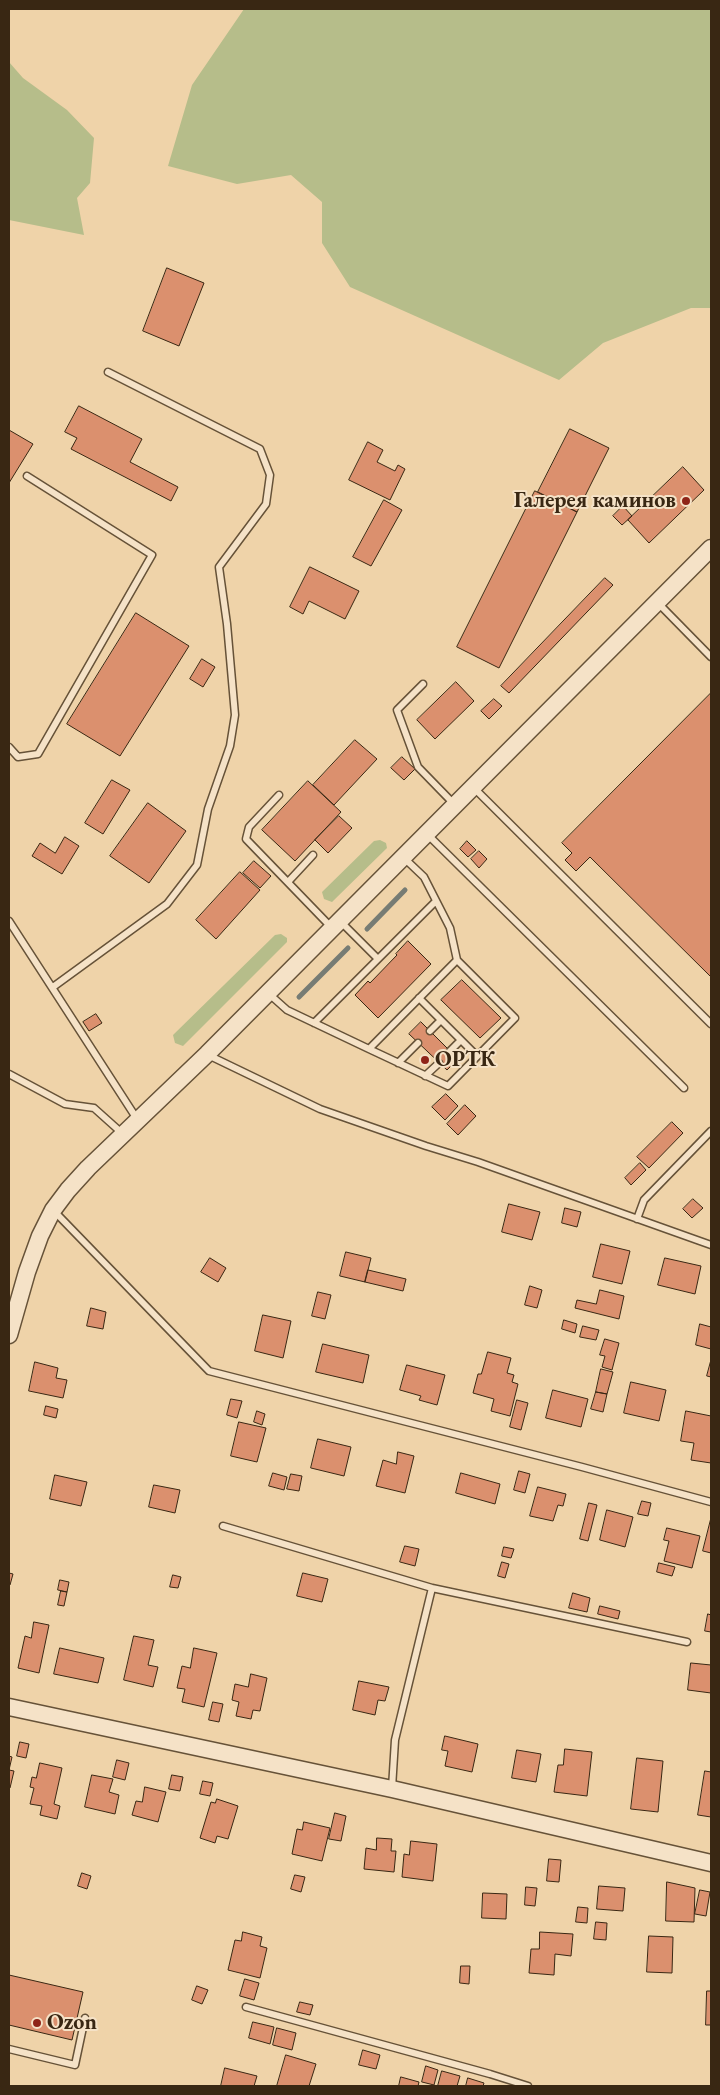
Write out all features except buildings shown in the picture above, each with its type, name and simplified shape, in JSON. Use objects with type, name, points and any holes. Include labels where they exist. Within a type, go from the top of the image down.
[{"type":"street","points":[[9,1335],[27,1272],[40,1236],[53,1210],[88,1168],[207,1054],[711,548]]},
{"type":"street","points":[[9,1707],[392,1789],[711,1863]]},
{"type":"lane","points":[[53,987],[167,904],[197,865],[208,810],[230,746],[235,715],[227,624],[219,567],[266,504],[270,475],[260,449],[108,372]]},
{"type":"lane","points":[[9,747],[18,757],[38,754],[152,555],[27,476]]},
{"type":"lane","points":[[657,602],[711,657]]},
{"type":"lane","points":[[423,684],[397,710],[418,767],[454,805]]},
{"type":"lane","points":[[473,787],[711,1024]]},
{"type":"lane","points":[[279,795],[249,827],[246,839],[288,882],[335,924],[378,958]]},
{"type":"lane","points":[[426,833],[684,1088]]},
{"type":"lane","points":[[288,882],[313,855]]},
{"type":"lane","points":[[267,992],[286,1010],[448,1086],[515,1018],[457,960],[450,928],[424,877],[403,857]]},
{"type":"lane","points":[[314,1023],[436,901]]},
{"type":"lane","points":[[9,921],[138,1121]]},
{"type":"lane","points":[[369,1049],[457,960]]},
{"type":"lane","points":[[419,998],[477,1056]]},
{"type":"lane","points":[[430,1031],[441,1020]]},
{"type":"lane","points":[[450,1051],[461,1040]]},
{"type":"lane","points":[[398,1063],[418,1042]]},
{"type":"lane","points":[[207,1054],[320,1109],[478,1162],[711,1246]]},
{"type":"lane","points":[[426,1076],[439,1063]]},
{"type":"lane","points":[[9,1074],[65,1104],[94,1108],[124,1135]]},
{"type":"lane","points":[[637,1219],[644,1200],[711,1131]]},
{"type":"lane","points":[[53,1210],[209,1371],[572,1464],[711,1502]]},
{"type":"lane","points":[[223,1526],[432,1588],[687,1642]]},
{"type":"lane","points":[[392,1789],[395,1740],[432,1588]]},
{"type":"lane","points":[[246,2008],[528,2086]]},
{"type":"lane","points":[[9,2049],[74,2064],[86,2018]]},
{"type":"green space","points":[[244,9],[711,9],[711,308],[691,308],[603,343],[559,380],[350,287],[322,243],[322,202],[291,175],[237,184],[168,166],[192,85]]},
{"type":"green space","points":[[9,62],[23,78],[67,110],[94,138],[90,183],[77,198],[84,235],[9,220]]},
{"type":"green space","points":[[380,840],[386,843],[387,848],[332,902],[324,899],[322,892],[374,841]]},
{"type":"green space","points":[[281,934],[287,938],[287,942],[183,1046],[175,1043],[173,1035],[275,935]]},
{"type":"waterway","points":[[367,929],[405,890]]},
{"type":"waterway","points":[[299,997],[348,948]]},
{"type":"place","name":"Галерея каминов","points":[[686,501]]},
{"type":"place","name":"ОРТК","points":[[425,1060]]},
{"type":"place","name":"Ozon","points":[[37,2023]]}]
